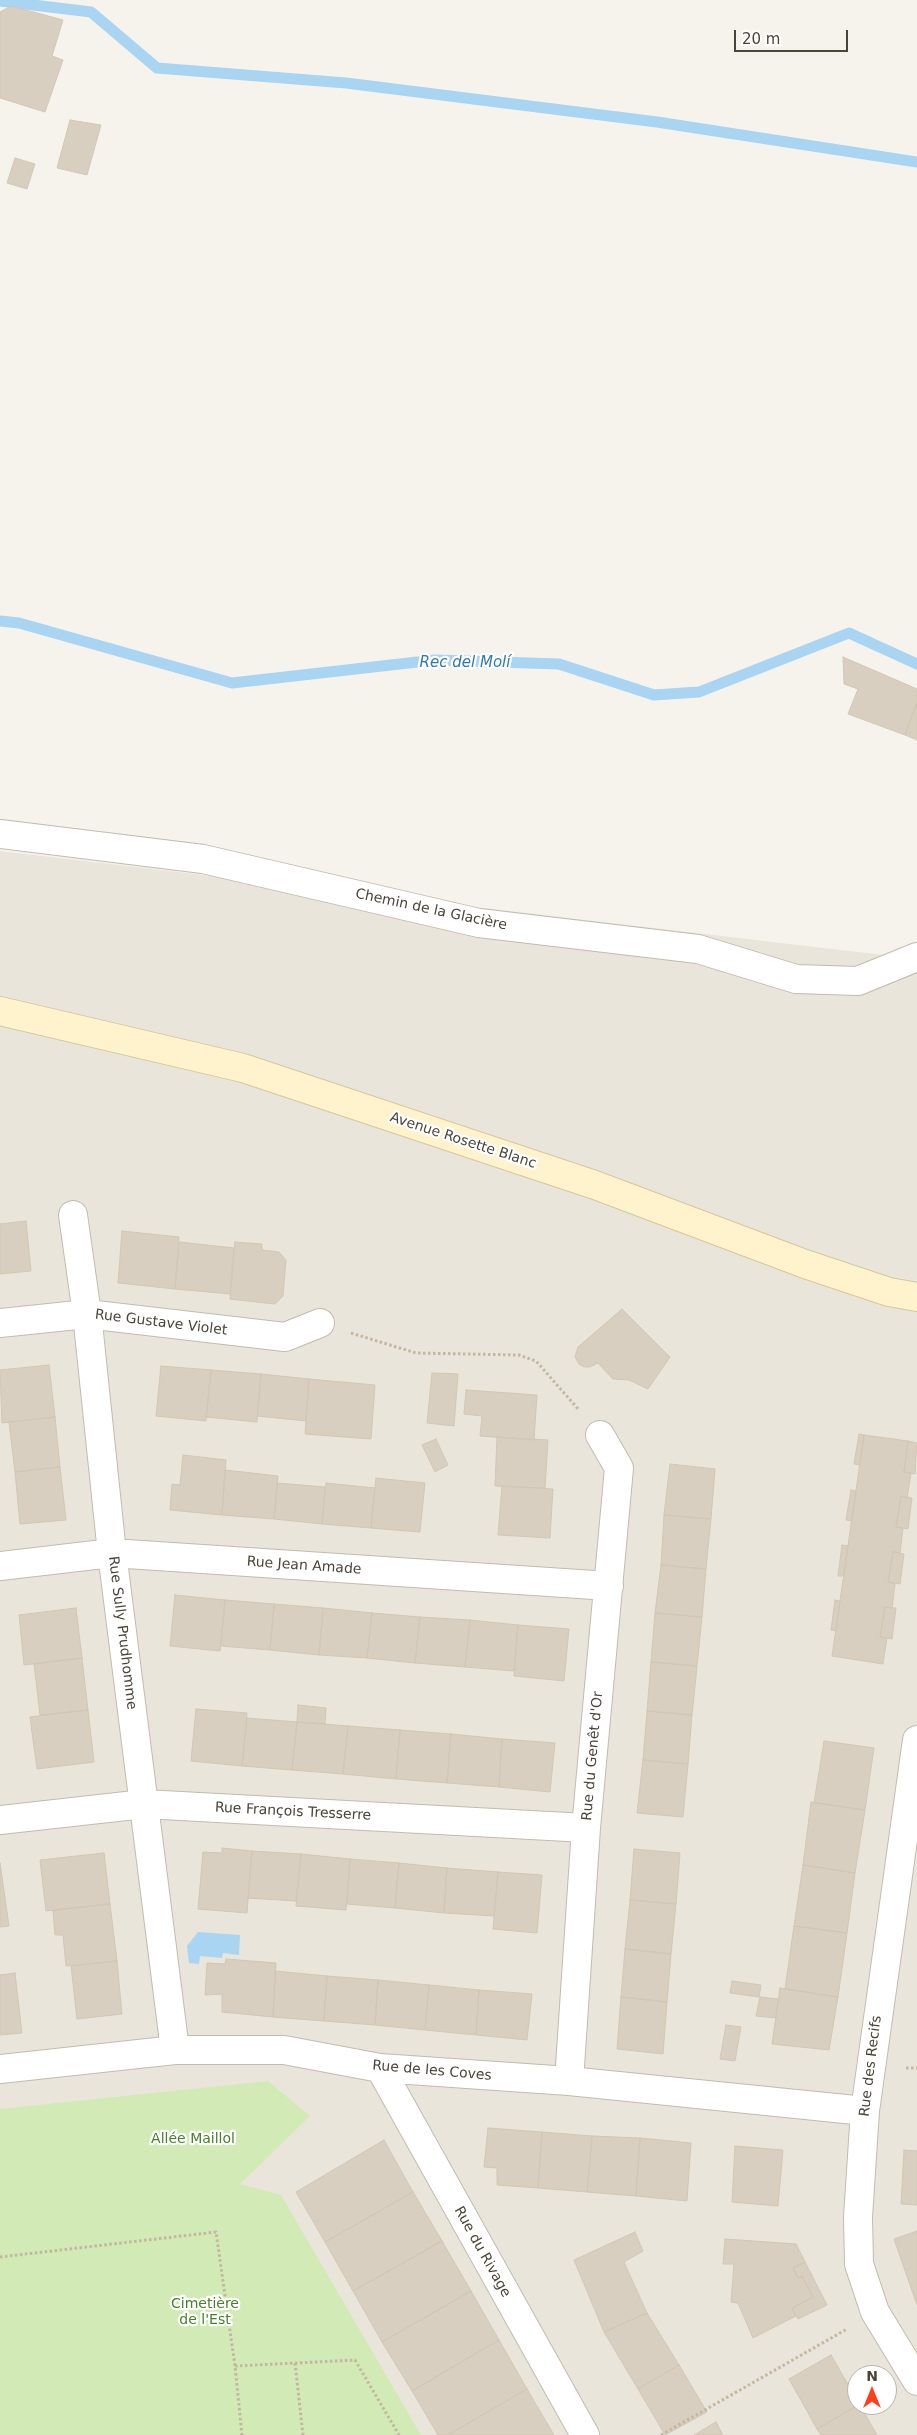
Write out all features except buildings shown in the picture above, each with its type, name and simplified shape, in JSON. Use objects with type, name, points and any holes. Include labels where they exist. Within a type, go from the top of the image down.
[{"type":"main road","name":"Avenue Rosette Blanc","points":[[0,1011],[243,1068],[596,1185],[805,1264],[889,1292],[917,1297]]},
{"type":"street","name":"Chemin de la Glacière","points":[[0,834],[203,859],[479,923],[698,949],[796,978],[858,981],[917,957]]},
{"type":"street","name":"Rue Sully Prudhomme","points":[[73,1215],[87,1314],[112,1553],[175,2050]]},
{"type":"street","name":"Rue Gustave Violet","points":[[0,1323],[87,1314],[285,1337],[320,1323]]},
{"type":"street","name":"Rue du Genêt d'Or","points":[[569,2082],[586,1828],[619,1468],[600,1435]]},
{"type":"street","name":"Rue Jean Amade","points":[[0,1566],[112,1553],[608,1586]]},
{"type":"street","name":"Rue des Recifs","points":[[917,1740],[865,2111],[858,2218],[860,2264],[875,2312],[917,2381]]},
{"type":"street","name":"Rue François Tresserre","points":[[0,1820],[144,1804],[586,1828]]},
{"type":"street","name":"Rue de les Coves","points":[[0,2069],[175,2050],[284,2050],[380,2068],[569,2082],[865,2111]]},
{"type":"street","name":"Rue du Rivage","points":[[380,2068],[585,2435]]},
{"type":"path","points":[[320,1323],[416,1353],[519,1355],[536,1361],[600,1435]]},
{"type":"path","points":[[0,2257],[216,2232],[235,2366],[242,2435]]},
{"type":"path","points":[[661,2435],[875,2312]]},
{"type":"path","points":[[235,2366],[355,2360],[399,2435]]},
{"type":"path","points":[[295,2363],[303,2435]]},
{"type":"shaded area","points":[[0,851],[917,959],[917,2435],[0,2435]]},
{"type":"green space","name":"Cimetière de l'Est","points":[[268,2081],[310,2116],[240,2184],[281,2195],[421,2435],[0,2435],[0,2109]]},
{"type":"water","points":[[198,1932],[240,1935],[239,1955],[223,1953],[222,1958],[200,1956],[199,1964],[189,1963],[187,1946]]},
{"type":"waterway","points":[[0,1],[91,12],[157,68],[346,83],[657,122],[917,162]]},
{"type":"waterway","name":"Rec del Molí","points":[[0,621],[19,623],[232,683],[435,660],[559,664],[654,695],[699,692],[849,633],[917,664]]},
{"type":"park label","name":"Allée Maillol","points":[[193,2139]]}]
